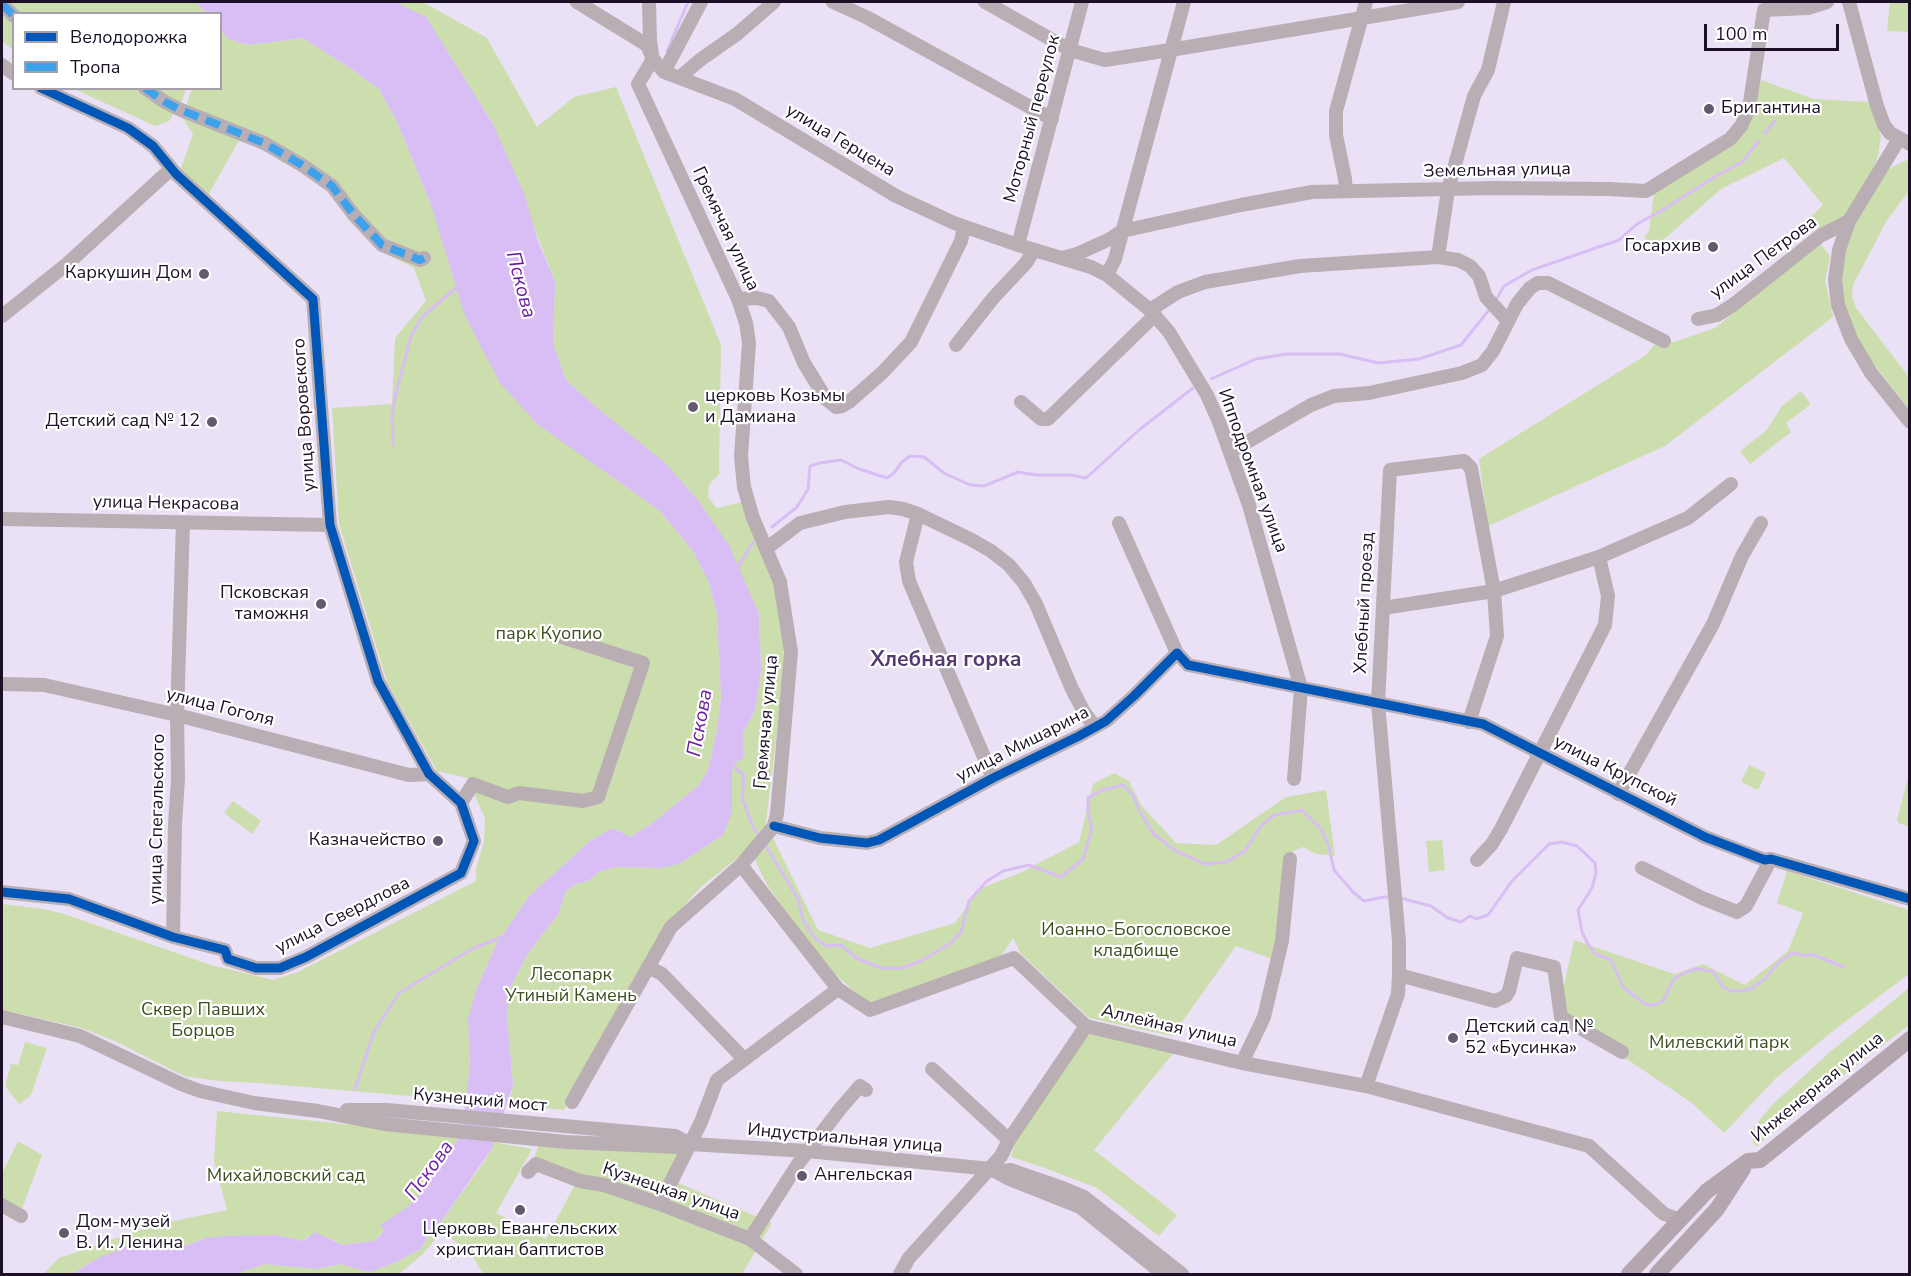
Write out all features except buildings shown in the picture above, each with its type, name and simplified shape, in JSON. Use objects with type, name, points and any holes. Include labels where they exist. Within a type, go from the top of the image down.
[{"type":"main road","name":"Инженерная улица","points":[[1629,1275],[1678,1219],[1707,1191],[1748,1161],[1760,1160],[1910,1039]]},
{"type":"main road","name":"Инженерная улица","points":[[1658,1275],[1717,1209],[1748,1161]]},
{"type":"main road","points":[[1707,1191],[1718,1204],[1717,1209]]},
{"type":"street","points":[[577,2],[646,45],[653,59],[664,72],[701,2]]},
{"type":"street","points":[[649,2],[653,59]]},
{"type":"street","points":[[680,77],[737,34],[774,2]]},
{"type":"street","points":[[833,2],[938,55],[1052,119]]},
{"type":"street","points":[[985,2],[1070,50],[1106,60],[1458,2]]},
{"type":"street","name":"Моторный переулок","points":[[1018,245],[1082,2]]},
{"type":"street","points":[[1107,275],[1115,259],[1184,2]]},
{"type":"street","points":[[1346,191],[1336,135],[1336,111],[1366,2]]},
{"type":"street","points":[[1438,257],[1448,190],[1474,96],[1488,70],[1504,2]]},
{"type":"street","name":"Земельная улица","points":[[1060,258],[1077,254],[1122,231],[1312,192],[1493,188],[1646,191],[1653,189],[1730,139],[1740,126],[1749,110],[1764,10],[1808,8],[1827,2]]},
{"type":"street","points":[[1850,2],[1884,125],[1904,142],[1848,221],[1839,250],[1836,272],[1838,305],[1851,339],[1871,373],[1910,422]]},
{"type":"street","name":"Гремячая улица","points":[[653,59],[638,84],[738,299],[746,323],[749,343],[741,456],[744,487],[753,518],[780,582],[791,652],[777,814],[772,829]]},
{"type":"street","name":"улица Герцена","points":[[664,72],[735,99],[896,196],[964,226],[1091,267],[1107,275]]},
{"type":"street","name":"улица Воровского","points":[[45,90],[128,128],[153,146],[171,169],[313,299],[330,525],[378,681],[429,774],[461,803],[474,841]]},
{"type":"street","points":[[148,90],[181,110],[264,143],[302,165],[332,186],[382,245],[420,260],[424,258]]},
{"type":"street","points":[[2,316],[67,264],[171,169]]},
{"type":"street","name":"улица Петрова","points":[[1698,319],[1717,315],[1733,305],[1820,237],[1848,221]]},
{"type":"street","points":[[738,299],[757,298],[769,301],[789,327],[804,363],[826,399],[836,407],[842,406],[868,386],[898,358],[911,342],[961,241],[964,226]]},
{"type":"street","points":[[956,345],[994,297],[1026,263],[1034,250]]},
{"type":"street","points":[[1021,402],[1041,419],[1048,419],[1152,313],[1178,292],[1205,282],[1300,266],[1438,257],[1458,260],[1470,266],[1479,276],[1486,297],[1508,321]]},
{"type":"street","name":"Ипподромная улица","points":[[1107,275],[1152,313],[1169,332],[1208,395],[1230,452],[1249,505],[1301,688],[1294,779]]},
{"type":"street","points":[[1230,452],[1311,405],[1334,396],[1369,393],[1462,373],[1482,365],[1493,351],[1517,304],[1530,288],[1538,283],[1548,283],[1664,341]]},
{"type":"street","name":"Хлебный проезд","points":[[1366,1086],[1398,994],[1399,975],[1399,940],[1378,703],[1390,470],[1464,462],[1471,468],[1494,591]]},
{"type":"street","points":[[1383,608],[1494,591],[1599,557],[1688,518],[1731,484]]},
{"type":"street","points":[[766,545],[800,523],[845,512],[889,507],[918,514],[970,539],[1009,565],[1024,583],[1036,604],[1072,689],[1095,727]]},
{"type":"street","points":[[918,514],[906,562],[909,581],[993,778]]},
{"type":"street","name":"улица Некрасова","points":[[2,519],[330,525]]},
{"type":"street","points":[[1618,794],[1713,624],[1742,556],[1761,522]]},
{"type":"street","name":"улица Спегальского","points":[[173,937],[183,523]]},
{"type":"street","points":[[1119,523],[1177,653],[1188,665],[1301,688]]},
{"type":"street","points":[[1477,860],[1492,844],[1501,829],[1542,753],[1605,625],[1608,596],[1599,557]]},
{"type":"street","points":[[1469,722],[1497,636],[1494,591]]},
{"type":"street","points":[[461,803],[473,784],[508,797],[519,793],[583,801],[598,797],[643,663],[562,637]]},
{"type":"street","name":"улица Мишарина","points":[[772,829],[820,838],[867,843],[879,840],[993,778],[1106,721],[1177,653]]},
{"type":"street","name":"улица Гоголя","points":[[2,684],[44,685],[409,775],[429,774]]},
{"type":"street","name":"улица Крупской","points":[[1301,688],[1483,724],[1705,837],[1765,860],[1771,859],[1910,899]]},
{"type":"street","points":[[572,1102],[671,927],[745,860],[772,829]]},
{"type":"street","name":"улица Свердлова","points":[[2,892],[69,899],[173,937],[225,950],[228,959],[256,968],[280,968],[306,957],[461,873],[474,841]]},
{"type":"street","points":[[1242,1063],[1264,1017],[1282,941],[1290,859]]},
{"type":"street","points":[[1642,868],[1702,898],[1737,912],[1746,906],[1771,859]]},
{"type":"street","points":[[660,1204],[690,1144],[717,1080],[838,989],[745,860]]},
{"type":"street","name":"Аллейная улица","points":[[838,989],[870,1010],[1014,958],[1086,1026],[1242,1063],[1366,1086],[1590,1146],[1664,1214],[1678,1219]]},
{"type":"street","points":[[1399,975],[1495,1001],[1506,996],[1509,991],[1517,958],[1554,967],[1561,1017],[1622,1052]]},
{"type":"street","points":[[648,967],[662,974],[744,1059]]},
{"type":"street","points":[[2,1017],[80,1036],[181,1084],[200,1090],[254,1103],[385,1117]]},
{"type":"street","points":[[2,1023],[27,1023]]},
{"type":"street","points":[[900,1275],[909,1258],[994,1170],[1009,1140],[1086,1026]]},
{"type":"street","points":[[932,1069],[1009,1140]]},
{"type":"street","points":[[750,1239],[807,1151],[860,1086],[866,1090]]},
{"type":"street","name":"Кузнецкий мост","points":[[385,1117],[569,1127]]},
{"type":"street","name":"Кузнецкий мост","points":[[385,1117],[566,1142]]},
{"type":"street","name":"Индустриальная улица","points":[[569,1127],[675,1136],[690,1144]]},
{"type":"street","name":"Индустриальная улица","points":[[566,1142],[665,1147],[690,1144],[807,1151],[1011,1170],[1060,1186],[1084,1197],[1182,1275]]},
{"type":"street","name":"Кузнецкая улица","points":[[528,1172],[536,1164],[580,1181],[604,1185],[660,1204],[750,1239],[796,1275]]},
{"type":"street","name":"Индустриальная улица","points":[[994,1170],[1007,1178],[1080,1207],[1163,1275]]},
{"type":"street","points":[[2,1205],[21,1216]]},
{"type":"green space","points":[[2,2],[195,2],[206,12],[12,12],[12,49],[2,41]]},
{"type":"green space","name":"Лесопарк Утиный Камень","points":[[395,2],[423,2],[487,38],[537,127],[574,97],[616,87],[721,345],[719,474],[709,485],[708,497],[717,508],[742,502],[774,579],[784,637],[782,689],[765,831],[741,855],[701,887],[668,923],[564,1110],[508,1104],[513,1085],[507,1017],[510,988],[527,955],[558,914],[566,891],[576,884],[588,881],[599,872],[616,867],[661,868],[701,850],[732,766],[743,758],[743,732],[755,711],[761,670],[759,614],[595,406],[566,380],[553,344],[555,281],[493,124],[426,18]]},
{"type":"green space","points":[[1890,2],[1909,2],[1909,32],[1887,31]]},
{"type":"green space","name":"парк Куопио","points":[[222,31],[228,39],[249,45],[303,38],[379,89],[397,122],[431,205],[611,476],[659,510],[693,551],[709,583],[717,614],[721,697],[717,731],[708,770],[699,785],[650,825],[630,837],[613,828],[590,841],[529,896],[496,945],[475,993],[469,1047],[467,1101],[218,1081],[184,1076],[117,1042],[82,1028],[2,1010],[2,904],[64,914],[211,965],[273,980],[298,972],[476,881],[476,868],[484,842],[485,819],[467,778],[437,771],[387,682],[339,524],[332,408],[392,404],[395,338],[426,301],[414,268],[388,255],[310,173],[241,137],[207,197],[180,171],[193,134],[182,117],[192,90],[222,90]]},
{"type":"green space","points":[[1761,80],[1814,99],[1869,102],[1881,136],[1878,156],[1871,174],[1842,221],[1821,232],[1808,219],[1823,205],[1784,158],[1721,189],[1654,248],[1644,237],[1649,231],[1654,193],[1735,144],[1756,107]]},
{"type":"green space","points":[[76,90],[186,90],[169,121],[155,126]]},
{"type":"green space","points":[[1909,159],[1909,191],[1887,220],[1853,285],[1852,296],[1856,308],[1909,377],[1909,409],[1872,362],[1857,336],[1845,311],[1838,282],[1849,226],[1888,169]]},
{"type":"green space","points":[[1819,242],[1830,256],[1825,281],[1833,317],[1665,446],[1488,526],[1479,459],[1646,355],[1654,345],[1674,342],[1715,328]]},
{"type":"green space","points":[[1801,391],[1811,404],[1786,423],[1791,432],[1750,464],[1740,451],[1766,431],[1782,406]]},
{"type":"green space","points":[[1749,765],[1766,773],[1758,790],[1741,782]]},
{"type":"green space","name":"Иоанно-Богословское кладбище","points":[[1114,773],[1129,781],[1141,805],[1176,843],[1216,845],[1286,797],[1326,790],[1335,856],[1316,854],[1303,847],[1289,853],[1275,960],[1236,946],[1172,1036],[1089,1018],[1021,954],[1013,938],[1000,958],[872,1004],[864,1000],[818,959],[766,883],[754,858],[772,836],[818,930],[870,948],[955,923],[979,889],[1020,873],[1079,842],[1093,784]]},
{"type":"green space","points":[[1909,774],[1909,827],[1897,820]]},
{"type":"green space","points":[[233,801],[261,821],[252,834],[224,813]]},
{"type":"green space","points":[[1442,840],[1445,870],[1429,872],[1426,841]]},
{"type":"green space","name":"Милевский парк","points":[[1787,871],[1909,910],[1909,974],[1833,1031],[1776,1078],[1724,1133],[1692,1103],[1585,1031],[1557,1016],[1574,940],[1674,974],[1703,964],[1745,985],[1788,951],[1803,913],[1777,903]]},
{"type":"green space","points":[[1909,988],[1909,1025],[1805,1105],[1756,1147],[1749,1133],[1772,1105],[1831,1051]]},
{"type":"green space","points":[[1088,1030],[1175,1051],[1094,1150],[1177,1215],[1159,1236],[1097,1188],[1011,1157],[1017,1136]]},
{"type":"green space","points":[[25,1042],[47,1048],[31,1095],[19,1104],[5,1086],[11,1064],[18,1065]]},
{"type":"green space","name":"Михайловский сад","points":[[217,1111],[461,1136],[419,1195],[409,1206],[381,1225],[385,1230],[374,1241],[342,1245],[327,1237],[308,1236],[303,1241],[275,1235],[206,1238],[187,1245],[171,1244],[98,1258],[72,1274],[43,1274],[59,1258],[155,1225],[227,1210],[214,1161]]},
{"type":"green space","points":[[18,1141],[42,1155],[19,1217],[2,1208],[2,1173]]},
{"type":"green space","points":[[493,1142],[532,1149],[496,1213],[546,1239],[580,1175],[533,1160],[539,1145],[683,1152],[671,1180],[772,1223],[742,1274],[483,1274],[473,1256],[442,1231],[424,1253],[399,1274],[235,1274],[265,1264],[317,1269],[340,1264],[370,1272],[394,1263],[421,1249],[483,1163]]},
{"type":"water","name":"Пскова","points":[[195,2],[395,2],[426,17],[493,124],[525,196],[538,241],[555,281],[553,344],[566,380],[665,463],[697,499],[729,545],[759,614],[761,670],[755,711],[743,732],[743,758],[732,766],[732,813],[723,835],[679,864],[661,868],[616,867],[599,872],[588,881],[576,884],[566,891],[558,914],[527,955],[510,988],[507,1017],[513,1085],[492,1148],[421,1249],[370,1272],[340,1264],[317,1269],[265,1264],[235,1274],[72,1274],[98,1258],[155,1236],[167,1239],[171,1244],[187,1245],[206,1238],[225,1236],[275,1235],[303,1241],[315,1232],[342,1245],[374,1241],[380,1236],[384,1230],[380,1225],[409,1206],[461,1136],[470,1066],[468,1019],[475,993],[496,945],[529,896],[590,841],[613,828],[630,837],[650,825],[699,785],[708,770],[717,731],[721,697],[717,614],[709,583],[693,551],[659,510],[537,424],[500,383],[465,316],[431,205],[397,122],[379,89],[303,38],[249,45],[228,39],[222,31],[222,12],[206,12]]},
{"type":"waterway","points":[[667,51],[688,2]]},
{"type":"waterway","points":[[1765,133],[1775,121]]},
{"type":"waterway","points":[[1496,300],[1504,286],[1532,270],[1619,240],[1637,224],[1742,162],[1759,141]]},
{"type":"waterway","points":[[393,445],[392,416],[395,397],[411,336],[422,317],[458,286]]},
{"type":"waterway","points":[[1211,379],[1256,359],[1287,354],[1340,354],[1378,363],[1419,359],[1461,345],[1489,310]]},
{"type":"waterway","points":[[772,527],[797,507],[808,489],[810,466],[820,463],[841,460],[859,469],[887,478],[910,456],[924,457],[944,473],[970,485],[984,486],[1018,472],[1086,478],[1139,430],[1193,388]]},
{"type":"waterway","points":[[737,569],[753,542]]},
{"type":"waterway","points":[[729,763],[744,775],[742,798],[753,827],[761,838]]},
{"type":"waterway","points":[[764,843],[798,899],[803,920],[815,938],[826,946],[841,945],[856,958],[881,968],[902,968],[921,961],[951,943],[961,932],[969,901],[987,881],[1003,871],[1029,865],[1061,877],[1083,859],[1092,829],[1088,813],[1088,798],[1102,790],[1123,785],[1133,795],[1153,833],[1174,850],[1205,864],[1226,862],[1245,851],[1260,827],[1274,815],[1302,810],[1322,830],[1329,847],[1334,870],[1354,893],[1364,901],[1391,897]]},
{"type":"waterway","points":[[1400,898],[1431,906],[1448,918],[1461,922],[1470,916],[1476,919],[1488,915],[1512,881],[1549,844],[1562,842],[1577,846],[1595,863],[1596,873],[1592,888],[1578,910],[1582,932],[1589,946],[1595,954],[1611,960],[1623,987],[1645,1004],[1655,1005],[1663,1001],[1674,979],[1697,969],[1712,971],[1723,987],[1731,991],[1742,991],[1750,989],[1765,979],[1779,962],[1794,953],[1805,956],[1811,954],[1844,967]]},
{"type":"waterway","points":[[355,1089],[374,1032],[399,993],[472,949],[504,936]]},
{"type":"marked path","points":[[2,4],[12,14]]},
{"type":"marked path","points":[[148,90],[181,110],[264,143],[302,165],[332,186],[354,215],[382,245],[420,260],[424,258]]},
{"type":"cycle path","points":[[2,892],[69,899],[173,937],[225,950],[228,959],[256,968],[280,968],[306,957],[461,873],[474,841],[461,803],[429,774],[378,681],[330,525],[313,299],[176,174],[153,146],[128,128],[45,90]]},
{"type":"cycle path","points":[[774,826],[820,838],[867,843],[879,840],[993,778],[1106,721],[1177,653],[1188,665],[1483,724],[1705,837],[1765,860],[1771,859],[1910,899]]},
{"type":"place","name":"Бригантина","points":[[1709,109]]},
{"type":"place","name":"Госархив","points":[[1713,247]]},
{"type":"place","name":"Каркушин Дом","points":[[204,274]]},
{"type":"place","name":"церковь Козьмы и Дамиана","points":[[693,407]]},
{"type":"place","name":"Детский сад № 12","points":[[212,422]]},
{"type":"place","name":"Псковская таможня","points":[[321,604]]},
{"type":"place","name":"Казначейство","points":[[438,841]]},
{"type":"place","name":"Детский сад № 52 «Бусинка»","points":[[1453,1038]]},
{"type":"place","name":"Ангельская","points":[[802,1176]]},
{"type":"place","name":"Церковь Евангельских христиан баптистов","points":[[520,1210]]},
{"type":"place","name":"Дом-музей В. И. Ленина","points":[[64,1233]]},
{"type":"district","name":"Хлебная горка","points":[[946,661]]},
{"type":"park label","name":"Сквер Павших Борцов","points":[[203,1021]]}]
